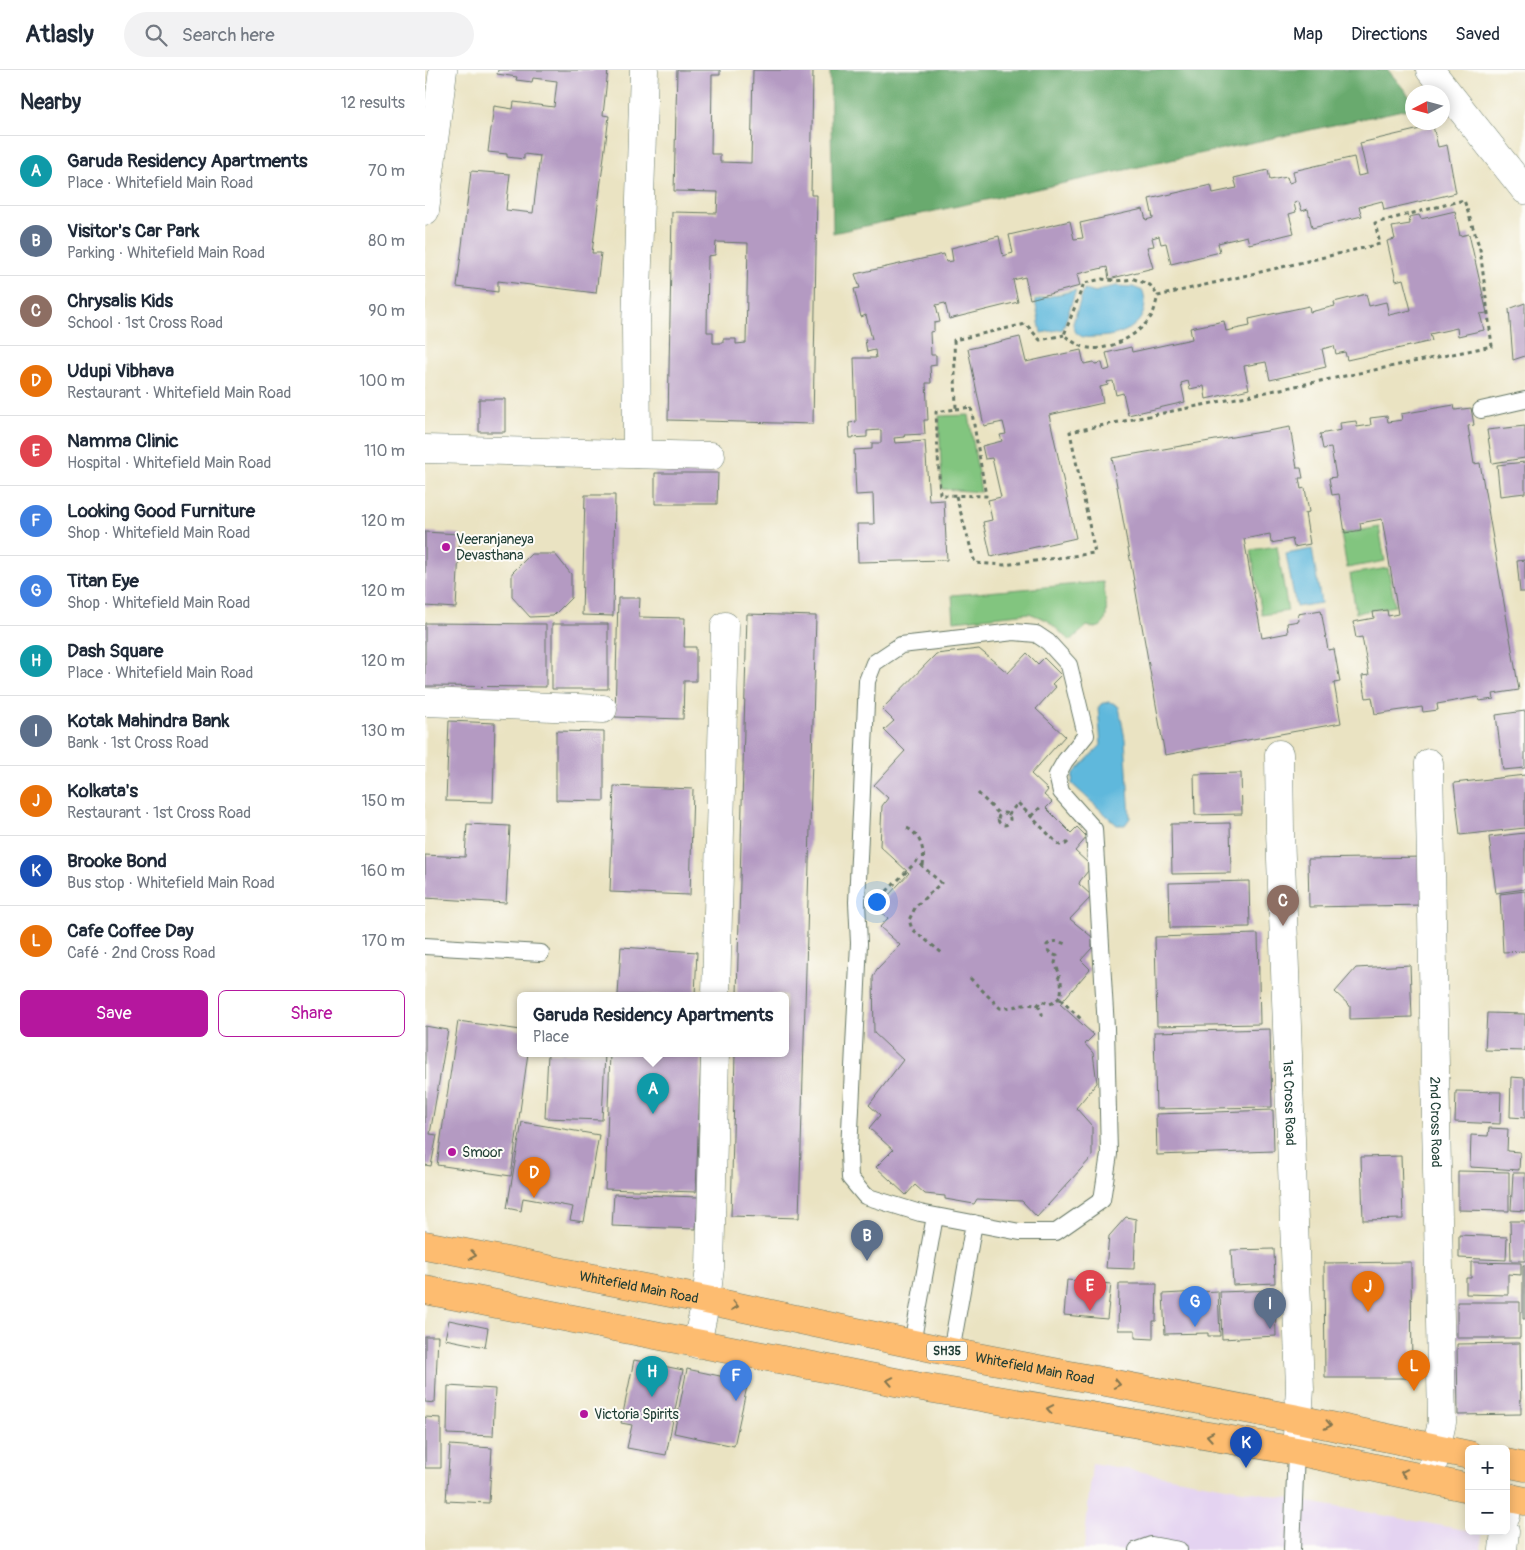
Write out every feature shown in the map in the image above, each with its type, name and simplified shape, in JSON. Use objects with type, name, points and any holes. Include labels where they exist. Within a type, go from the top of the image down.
[{"type":"main road","name":"Whitefield Main Road","points":[[425,1245],[706,1300],[951,1352],[1298,1419],[1465,1454]]},
{"type":"main road","points":[[425,1290],[916,1386],[1296,1452],[1430,1478],[1465,1487]]},
{"type":"main road","points":[[1510,1464],[1525,1466]]},
{"type":"street","points":[[425,211],[443,70]]},
{"type":"street","points":[[637,454],[636,326],[644,70]]},
{"type":"street","points":[[1431,70],[1525,190]]},
{"type":"street","points":[[425,449],[711,456]]},
{"type":"street","points":[[716,992],[725,626]]},
{"type":"street","points":[[425,702],[603,709]]},
{"type":"street","name":"1st Cross Road","points":[[1279,754],[1300,1389],[1296,1452]]},
{"type":"street","name":"2nd Cross Road","points":[[1429,763],[1442,1422],[1430,1478]]},
{"type":"street","points":[[697,1344],[710,1268],[715,1057]]},
{"type":"street","points":[[1503,1550],[1505,1535]]},
{"type":"lane","points":[[1481,410],[1525,400]]},
{"type":"lane","points":[[1014,632],[1036,634],[1048,642],[1069,665],[1086,735],[1065,761],[1057,775],[1061,792],[1094,829],[1106,1028],[1109,1154],[1102,1200],[1057,1232],[1020,1232],[935,1216],[920,1214],[865,1196],[850,1178],[849,1151],[859,943],[857,902],[867,681],[874,663],[901,645],[1014,632]]},
{"type":"lane","points":[[425,946],[541,953]]},
{"type":"lane","points":[[912,1344],[935,1216]]},
{"type":"lane","points":[[951,1352],[974,1223]]},
{"type":"lane","points":[[1292,1550],[1296,1452]]},
{"type":"lane","points":[[1137,1550],[1151,1545],[1179,1550]]},
{"type":"path","points":[[956,496],[975,563],[1004,565],[1095,553],[1070,432],[1492,346],[1480,249],[1464,200],[1375,223],[1380,244],[1158,296]]},
{"type":"path","points":[[1064,335],[1084,283],[1102,279],[1116,281],[1134,279],[1150,285],[1158,296]]},
{"type":"path","points":[[956,409],[955,340],[1026,324],[1040,340],[1064,335],[1085,348],[1095,348],[1123,341],[1138,330],[1153,314],[1158,296]]},
{"type":"path","points":[[971,407],[986,496],[940,495],[936,412],[956,409],[971,407]]},
{"type":"path","points":[[978,793],[1000,815]]},
{"type":"path","points":[[1031,816],[1045,802]]},
{"type":"path","points":[[1008,815],[1002,813],[997,820],[999,824],[1007,825],[1009,821],[1008,815],[1018,803],[1060,845],[1069,842],[1071,839],[1069,834]]},
{"type":"path","points":[[907,828],[913,831],[921,843],[925,856],[923,866]]},
{"type":"path","points":[[880,899],[917,861],[923,866],[941,883],[917,906],[909,920],[913,929],[942,953]]},
{"type":"path","points":[[1037,1006],[1041,1001],[1050,1004],[1060,999],[1062,992],[1061,981],[1058,978],[1060,974],[1055,963],[1057,956],[1051,954],[1047,949],[1047,945],[1056,941],[1068,945]]},
{"type":"path","points":[[970,978],[1000,1008],[1011,1008],[1027,1004],[1037,1006],[1041,1011],[1041,1020]]},
{"type":"path","points":[[1060,999],[1085,1022]]},
{"type":"shaded area","points":[[1092,1463],[1465,1530],[1465,1535],[1482,1535],[1481,1550],[1084,1550]]},
{"type":"green space","points":[[830,70],[1388,70],[1405,91],[1405,110],[833,233]]},
{"type":"green space","points":[[969,415],[981,492],[942,489],[939,416]]},
{"type":"green space","points":[[1379,527],[1385,561],[1347,568],[1341,534]]},
{"type":"green space","points":[[1277,546],[1288,611],[1262,615],[1251,550]]},
{"type":"green space","points":[[1388,568],[1395,606],[1356,613],[1350,574]]},
{"type":"green space","points":[[1103,582],[1106,605],[1105,620],[1102,625],[1096,628],[1087,626],[1070,641],[1047,620],[1029,613],[954,621],[952,595]]},
{"type":"water","points":[[1116,286],[1133,287],[1143,291],[1144,312],[1140,320],[1125,331],[1116,334],[1080,336],[1074,331],[1073,323],[1084,289],[1096,292]]},
{"type":"water","points":[[1076,290],[1063,329],[1041,333],[1035,300]]},
{"type":"water","points":[[1312,549],[1321,603],[1296,607],[1286,554]]},
{"type":"water","points":[[1108,702],[1119,707],[1125,739],[1130,818],[1125,825],[1117,825],[1072,784],[1073,774],[1101,745],[1098,708],[1101,704]]},
{"type":"building","points":[[498,70],[608,70],[603,115],[609,116],[592,253],[601,253],[596,293],[498,281],[498,292],[457,287],[471,171],[510,174],[506,210],[533,213],[540,156],[524,154],[524,159],[507,157],[507,154],[488,152],[494,106],[513,109],[514,102],[554,107],[557,81],[533,78],[532,82],[516,80],[517,77],[497,74]]},
{"type":"building","points":[[677,70],[720,70],[720,75],[712,75],[711,154],[720,154],[720,162],[751,163],[753,70],[813,70],[811,195],[817,195],[813,424],[668,420],[672,212],[717,213],[718,192],[674,191]],"holes":[[[716,242],[748,243],[746,343],[736,344],[736,339],[723,339],[723,343],[713,343],[713,332],[707,332],[708,256],[715,255]]]},
{"type":"building","points":[[1416,130],[1434,130],[1438,147],[1447,145],[1456,193],[1384,210],[1382,201],[1359,207],[1362,216],[1312,228],[1308,209],[1302,211],[1299,202],[1294,203],[1296,212],[1289,214],[1294,233],[1249,244],[1247,236],[1218,243],[1220,252],[1171,264],[1166,243],[1161,244],[1159,236],[1152,238],[1154,246],[1147,247],[1153,268],[1109,279],[1107,267],[1077,274],[1080,286],[1030,299],[1025,277],[1013,280],[1018,302],[949,319],[945,303],[936,305],[940,322],[934,323],[934,331],[930,332],[931,355],[936,355],[936,365],[930,366],[931,383],[926,383],[928,420],[924,420],[925,434],[904,435],[905,437],[894,438],[895,443],[925,441],[929,501],[944,500],[947,560],[858,562],[857,524],[874,524],[873,494],[856,495],[854,450],[872,449],[872,443],[881,443],[881,430],[867,431],[867,437],[850,438],[849,423],[856,422],[854,358],[876,358],[875,350],[867,352],[865,340],[872,339],[866,315],[861,317],[854,289],[860,288],[855,274],[944,254],[946,262],[953,261],[951,248],[999,236],[1003,256],[1013,253],[1009,235],[1070,221],[1074,239],[1083,238],[1080,223],[1143,209],[1146,220],[1153,218],[1149,199],[1211,185],[1213,193],[1237,188],[1234,178],[1268,170],[1270,180],[1287,177],[1289,183],[1295,181],[1293,171],[1354,157],[1358,176],[1367,174],[1360,143]]},
{"type":"building","points":[[1455,211],[1460,236],[1469,234],[1487,313],[1480,314],[1484,330],[1458,336],[1457,328],[1430,334],[1432,341],[1347,360],[1345,352],[1336,354],[1334,346],[1322,349],[1326,367],[1270,380],[1266,362],[1244,366],[1249,389],[1206,399],[1204,386],[1190,389],[1188,381],[1181,383],[1185,402],[1128,415],[1123,393],[1116,395],[1113,381],[1107,382],[1108,385],[1100,387],[1103,403],[1049,415],[1076,538],[991,557],[983,522],[992,520],[988,500],[1001,497],[992,458],[985,459],[982,446],[1002,441],[1000,435],[1006,434],[1003,422],[984,426],[968,349],[1020,337],[1026,362],[1081,350],[1084,364],[1102,363],[1104,371],[1110,369],[1106,353],[1131,347],[1132,352],[1192,339],[1190,328],[1224,321],[1226,331],[1250,326],[1249,319],[1309,306],[1310,312],[1335,306],[1334,302],[1366,294],[1369,306],[1386,302],[1389,315],[1411,310],[1403,279],[1396,281],[1387,241],[1395,239],[1392,227],[1410,224],[1409,217],[1419,215],[1421,219]]},
{"type":"building","points":[[1525,303],[1525,356],[1513,360],[1509,309]]},
{"type":"building","points":[[479,399],[505,399],[505,432],[479,432]]},
{"type":"building","points":[[1454,405],[1455,410],[1471,408],[1474,425],[1468,426],[1474,464],[1480,463],[1519,690],[1493,694],[1494,699],[1479,701],[1478,697],[1437,704],[1438,710],[1423,712],[1422,707],[1375,714],[1372,697],[1366,698],[1362,676],[1369,675],[1362,637],[1356,638],[1353,622],[1374,618],[1373,612],[1387,610],[1388,616],[1398,614],[1382,519],[1360,523],[1361,530],[1345,533],[1339,494],[1332,495],[1329,478],[1336,477],[1331,448],[1323,449],[1320,434],[1341,430],[1340,423],[1356,421],[1357,427],[1371,425],[1370,418],[1387,416],[1388,422],[1402,420],[1401,414]]},
{"type":"building","points":[[1525,426],[1525,458],[1492,463],[1487,430]]},
{"type":"building","points":[[1290,427],[1297,468],[1301,468],[1303,478],[1299,478],[1301,489],[1305,488],[1309,512],[1305,513],[1310,544],[1294,547],[1292,539],[1271,543],[1270,534],[1244,539],[1262,638],[1288,633],[1287,623],[1299,621],[1298,614],[1321,610],[1328,650],[1334,649],[1340,682],[1334,683],[1341,723],[1165,755],[1112,458]]},
{"type":"building","points":[[1525,462],[1525,493],[1500,496],[1497,465]]},
{"type":"building","points":[[655,473],[718,473],[717,504],[655,504]]},
{"type":"building","points":[[585,495],[615,495],[613,616],[582,615]]},
{"type":"building","points":[[425,532],[460,534],[456,608],[425,606]]},
{"type":"building","points":[[531,554],[555,554],[571,574],[571,598],[553,616],[530,617],[512,597],[512,573]]},
{"type":"building","points":[[1525,560],[1525,592],[1520,592],[1517,561]]},
{"type":"building","points":[[618,598],[640,598],[639,617],[685,618],[684,647],[696,647],[696,681],[684,681],[683,719],[615,717]]},
{"type":"building","points":[[747,614],[816,616],[799,1218],[731,1216],[735,1057],[789,1057],[789,992],[737,992]]},
{"type":"building","points":[[425,623],[546,624],[546,687],[425,686]]},
{"type":"building","points":[[552,624],[608,624],[608,689],[552,689]]},
{"type":"building","points":[[979,649],[1008,673],[1027,653],[1038,664],[1044,658],[1061,675],[1052,684],[1056,687],[1036,709],[1065,736],[1031,774],[1048,790],[1044,795],[1052,802],[1046,808],[1071,833],[1077,827],[1087,837],[1075,851],[1088,863],[1088,871],[1079,884],[1092,896],[1070,919],[1092,937],[1092,948],[1081,960],[1090,969],[1060,1004],[1094,1035],[1085,1044],[1093,1053],[1097,1083],[1076,1108],[1092,1126],[1092,1157],[1037,1217],[1022,1201],[977,1199],[974,1204],[945,1199],[945,1196],[925,1194],[915,1185],[906,1195],[876,1167],[893,1150],[869,1128],[880,1115],[869,1105],[903,1060],[874,1033],[873,977],[877,969],[900,945],[880,927],[888,918],[877,908],[909,873],[880,846],[882,806],[888,798],[874,785],[905,751],[884,730],[894,721],[882,709],[936,654]]},
{"type":"building","points":[[1525,711],[1525,768],[1503,770],[1496,715]]},
{"type":"building","points":[[449,721],[495,723],[493,802],[446,801]]},
{"type":"building","points":[[556,731],[604,732],[604,801],[556,800]]},
{"type":"building","points":[[1241,773],[1242,814],[1195,815],[1194,774]]},
{"type":"building","points":[[1525,775],[1525,828],[1460,835],[1454,783]]},
{"type":"building","points":[[614,786],[693,789],[690,895],[610,892]]},
{"type":"building","points":[[1230,823],[1231,873],[1172,874],[1171,824]]},
{"type":"building","points":[[467,824],[510,826],[506,903],[425,898],[425,855],[465,857]]},
{"type":"building","points":[[1525,833],[1525,889],[1496,893],[1489,837]]},
{"type":"building","points":[[1424,857],[1424,905],[1309,907],[1308,859]]},
{"type":"building","points":[[1249,881],[1250,927],[1170,928],[1169,883]]},
{"type":"building","points":[[1525,891],[1525,951],[1503,952],[1500,894]]},
{"type":"building","points":[[1258,934],[1260,1024],[1157,1026],[1155,937]]},
{"type":"building","points":[[621,947],[697,952],[695,992],[618,992]]},
{"type":"building","points":[[1410,965],[1412,1017],[1350,1019],[1350,1006],[1335,992],[1356,968]]},
{"type":"building","points":[[1487,1013],[1525,1014],[1525,1051],[1485,1050]]},
{"type":"building","points":[[458,1021],[517,1029],[517,1057],[527,1057],[511,1176],[437,1165]]},
{"type":"building","points":[[425,1026],[448,1030],[430,1134],[437,1135],[431,1166],[425,1165]]},
{"type":"building","points":[[1270,1029],[1272,1107],[1156,1109],[1154,1032]]},
{"type":"building","points":[[548,1057],[605,1057],[602,1120],[545,1118]]},
{"type":"building","points":[[610,1057],[701,1057],[696,1192],[605,1189]]},
{"type":"building","points":[[1511,1077],[1525,1078],[1525,1118],[1510,1117]]},
{"type":"building","points":[[1456,1091],[1501,1092],[1500,1124],[1455,1122]]},
{"type":"building","points":[[1273,1110],[1274,1151],[1157,1155],[1156,1114]]},
{"type":"building","points":[[522,1122],[599,1135],[584,1222],[570,1220],[573,1207],[523,1198],[521,1211],[507,1208]]},
{"type":"building","points":[[1489,1128],[1508,1129],[1507,1151],[1520,1152],[1519,1170],[1470,1167],[1471,1135],[1488,1136]]},
{"type":"building","points":[[1401,1156],[1403,1219],[1363,1220],[1361,1157]]},
{"type":"building","points":[[1458,1171],[1509,1172],[1509,1211],[1458,1210]]},
{"type":"building","points":[[1513,1173],[1525,1173],[1525,1211],[1511,1210]]},
{"type":"building","points":[[614,1194],[698,1197],[696,1229],[612,1226]]},
{"type":"building","points":[[1126,1217],[1136,1219],[1134,1269],[1106,1268],[1109,1236]]},
{"type":"building","points":[[1510,1221],[1525,1221],[1525,1261],[1511,1261]]},
{"type":"building","points":[[1459,1235],[1507,1237],[1506,1260],[1459,1258]]},
{"type":"building","points":[[1274,1249],[1275,1283],[1233,1285],[1231,1250]]},
{"type":"building","points":[[1411,1262],[1412,1378],[1325,1378],[1324,1263]]},
{"type":"building","points":[[1471,1262],[1521,1263],[1521,1275],[1508,1274],[1508,1295],[1466,1294],[1466,1278],[1471,1278]]},
{"type":"building","points":[[1523,1265],[1525,1265],[1525,1319],[1523,1319]]},
{"type":"building","points":[[1067,1280],[1111,1284],[1107,1319],[1064,1315]]},
{"type":"building","points":[[1119,1284],[1157,1284],[1156,1321],[1153,1321],[1153,1339],[1135,1338],[1135,1330],[1118,1330]]},
{"type":"building","points":[[1275,1290],[1276,1336],[1222,1339],[1220,1292]]},
{"type":"building","points":[[1218,1291],[1220,1336],[1208,1336],[1208,1333],[1165,1334],[1163,1294]]},
{"type":"building","points":[[1457,1302],[1520,1302],[1520,1338],[1457,1338]]},
{"type":"building","points":[[449,1320],[488,1328],[485,1347],[445,1339]]},
{"type":"building","points":[[425,1336],[438,1336],[435,1403],[425,1402]]},
{"type":"building","points":[[1520,1343],[1521,1414],[1458,1415],[1457,1344]]},
{"type":"building","points":[[634,1360],[683,1370],[666,1455],[627,1448],[632,1425],[621,1423]]},
{"type":"building","points":[[687,1369],[748,1382],[734,1446],[674,1433]]},
{"type":"building","points":[[448,1386],[495,1389],[493,1436],[447,1434]]},
{"type":"building","points":[[425,1417],[441,1418],[441,1468],[425,1468]]},
{"type":"building","points":[[450,1445],[492,1448],[489,1503],[446,1501]]},
{"type":"place","name":"Veeranjaneya Devasthana","points":[[446,547]]},
{"type":"place","name":"Chrysalis Kids","points":[[1283,926]]},
{"type":"place","name":"Garuda Residency Apartments","points":[[653,1114]]},
{"type":"place","name":"Smoor","points":[[452,1152]]},
{"type":"place","name":"Udupi Vibhava","points":[[534,1198]]},
{"type":"place","name":"Visitor's Car Park","points":[[867,1261]]},
{"type":"place","name":"Namma Clinic","points":[[1090,1311]]},
{"type":"place","name":"Kolkata's","points":[[1368,1312]]},
{"type":"place","name":"Titan Eye","points":[[1195,1327]]},
{"type":"place","name":"Kotak Mahindra Bank","points":[[1270,1329]]},
{"type":"place","name":"Cafe Coffee Day","points":[[1414,1391]]},
{"type":"place","name":"Dash Square","points":[[652,1397]]},
{"type":"place","name":"Looking Good Furniture","points":[[736,1401]]},
{"type":"place","name":"Victoria Spirits","points":[[584,1414]]},
{"type":"place","name":"Brooke Bond","points":[[1246,1468]]}]
